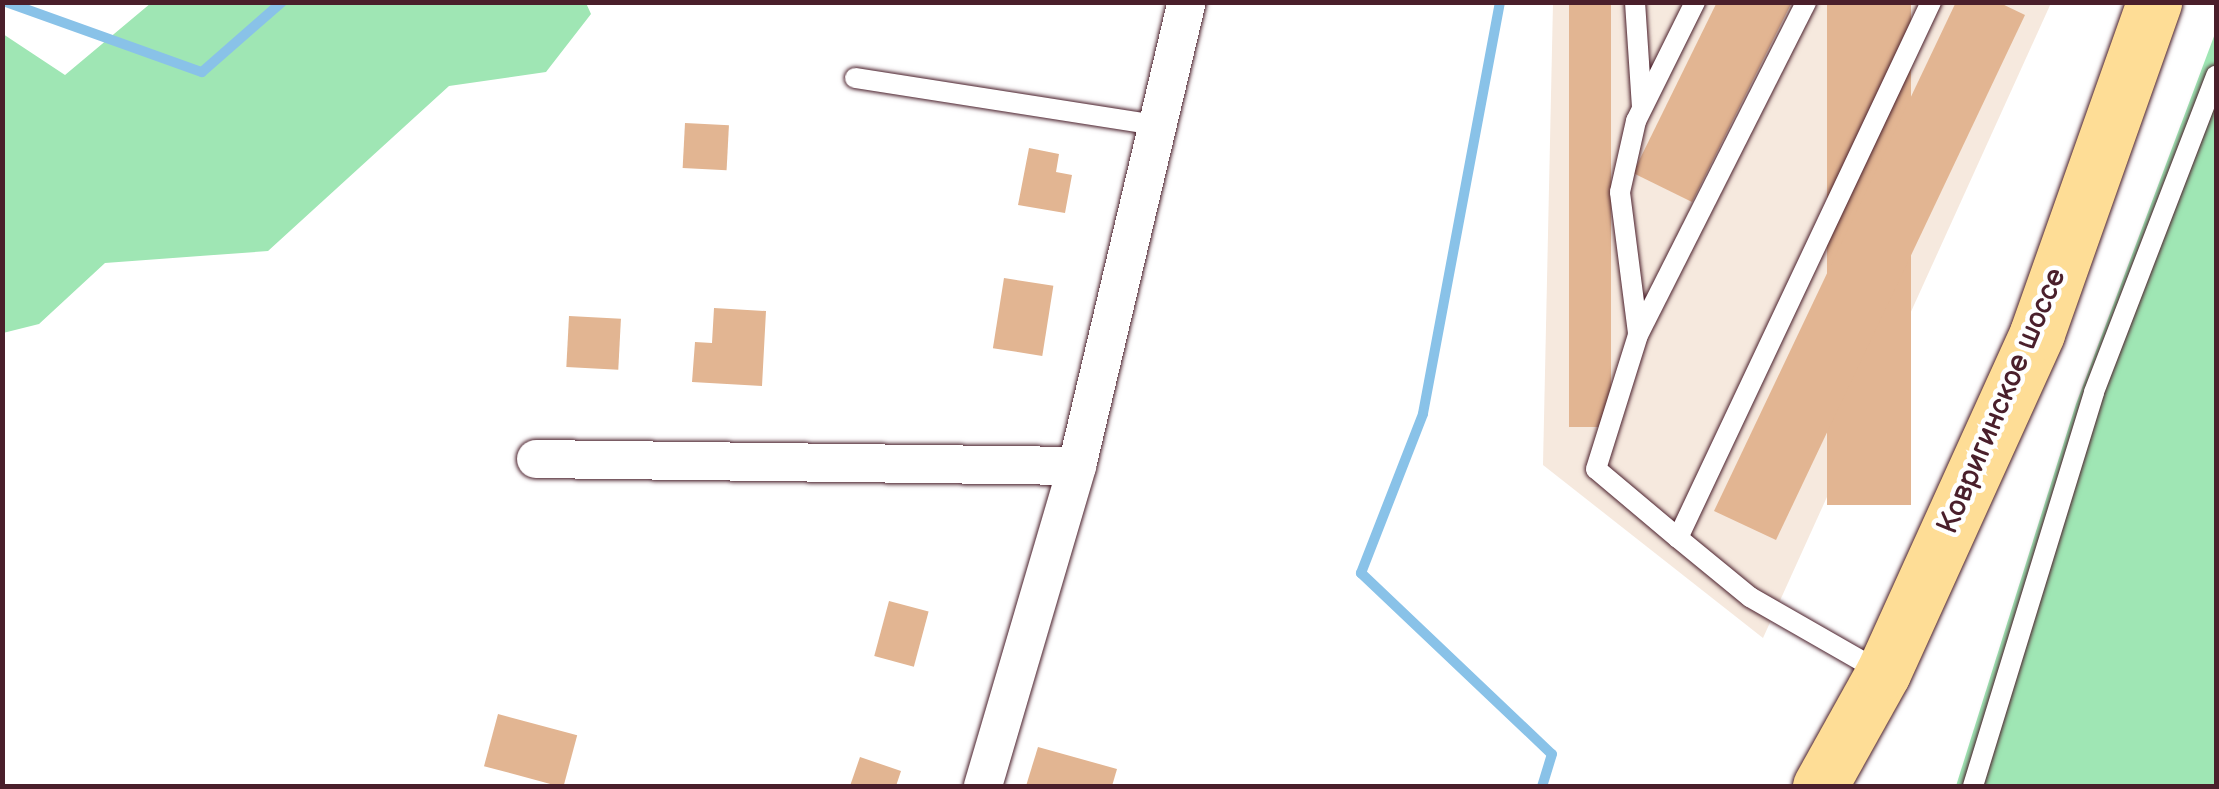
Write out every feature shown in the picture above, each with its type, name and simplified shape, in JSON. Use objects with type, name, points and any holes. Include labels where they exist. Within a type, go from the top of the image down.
[{"type":"main road","name":"Ковригинское шоссе","points":[[1820,786],[1883,673],[2037,333],[2154,2]]},
{"type":"street","points":[[983,786],[1077,466],[1187,2]]},
{"type":"street","points":[[536,459],[1077,466]]},
{"type":"lane","points":[[1635,2],[1642,109]]},
{"type":"lane","points":[[1638,336],[1620,192],[1642,109],[1695,2]]},
{"type":"lane","points":[[1806,2],[1638,336],[1596,469],[1750,597],[1883,673]]},
{"type":"lane","points":[[1678,538],[1931,2]]},
{"type":"lane","points":[[1974,786],[2094,392],[2216,76]]},
{"type":"lane","points":[[855,78],[1156,125]]},
{"type":"shaded area","points":[[1553,3],[2051,3],[1763,638],[1543,465]]},
{"type":"green space","points":[[151,3],[586,3],[591,14],[546,72],[449,86],[268,251],[105,263],[39,324],[3,333],[3,34],[65,75]]},
{"type":"green space","points":[[2216,31],[2216,786],[1956,786],[2076,404]]},
{"type":"building","points":[[1569,2],[1611,2],[1611,427],[1569,427]]},
{"type":"building","points":[[1717,2],[1792,2],[1692,202],[1633,173]]},
{"type":"building","points":[[1827,2],[1911,2],[1911,505],[1827,505]]},
{"type":"building","points":[[1956,2],[1998,2],[2025,15],[1776,540],[1714,511]]},
{"type":"building","points":[[685,123],[729,125],[727,170],[683,168]]},
{"type":"building","points":[[1029,148],[1059,154],[1056,172],[1072,175],[1065,213],[1018,205]]},
{"type":"building","points":[[1004,278],[1053,286],[1042,356],[993,348]]},
{"type":"building","points":[[714,308],[766,311],[762,386],[692,382],[695,342],[712,343]]},
{"type":"building","points":[[569,316],[621,319],[618,370],[566,367]]},
{"type":"building","points":[[889,601],[929,612],[914,667],[874,656]]},
{"type":"building","points":[[498,714],[577,735],[564,786],[484,766]]},
{"type":"building","points":[[1038,747],[1117,769],[1112,786],[1026,786]]},
{"type":"building","points":[[860,757],[901,771],[896,786],[850,786]]},
{"type":"waterway","points":[[6,2],[202,72],[282,2]]},
{"type":"waterway","points":[[1500,2],[1423,414],[1361,573],[1552,754],[1542,786]]}]
